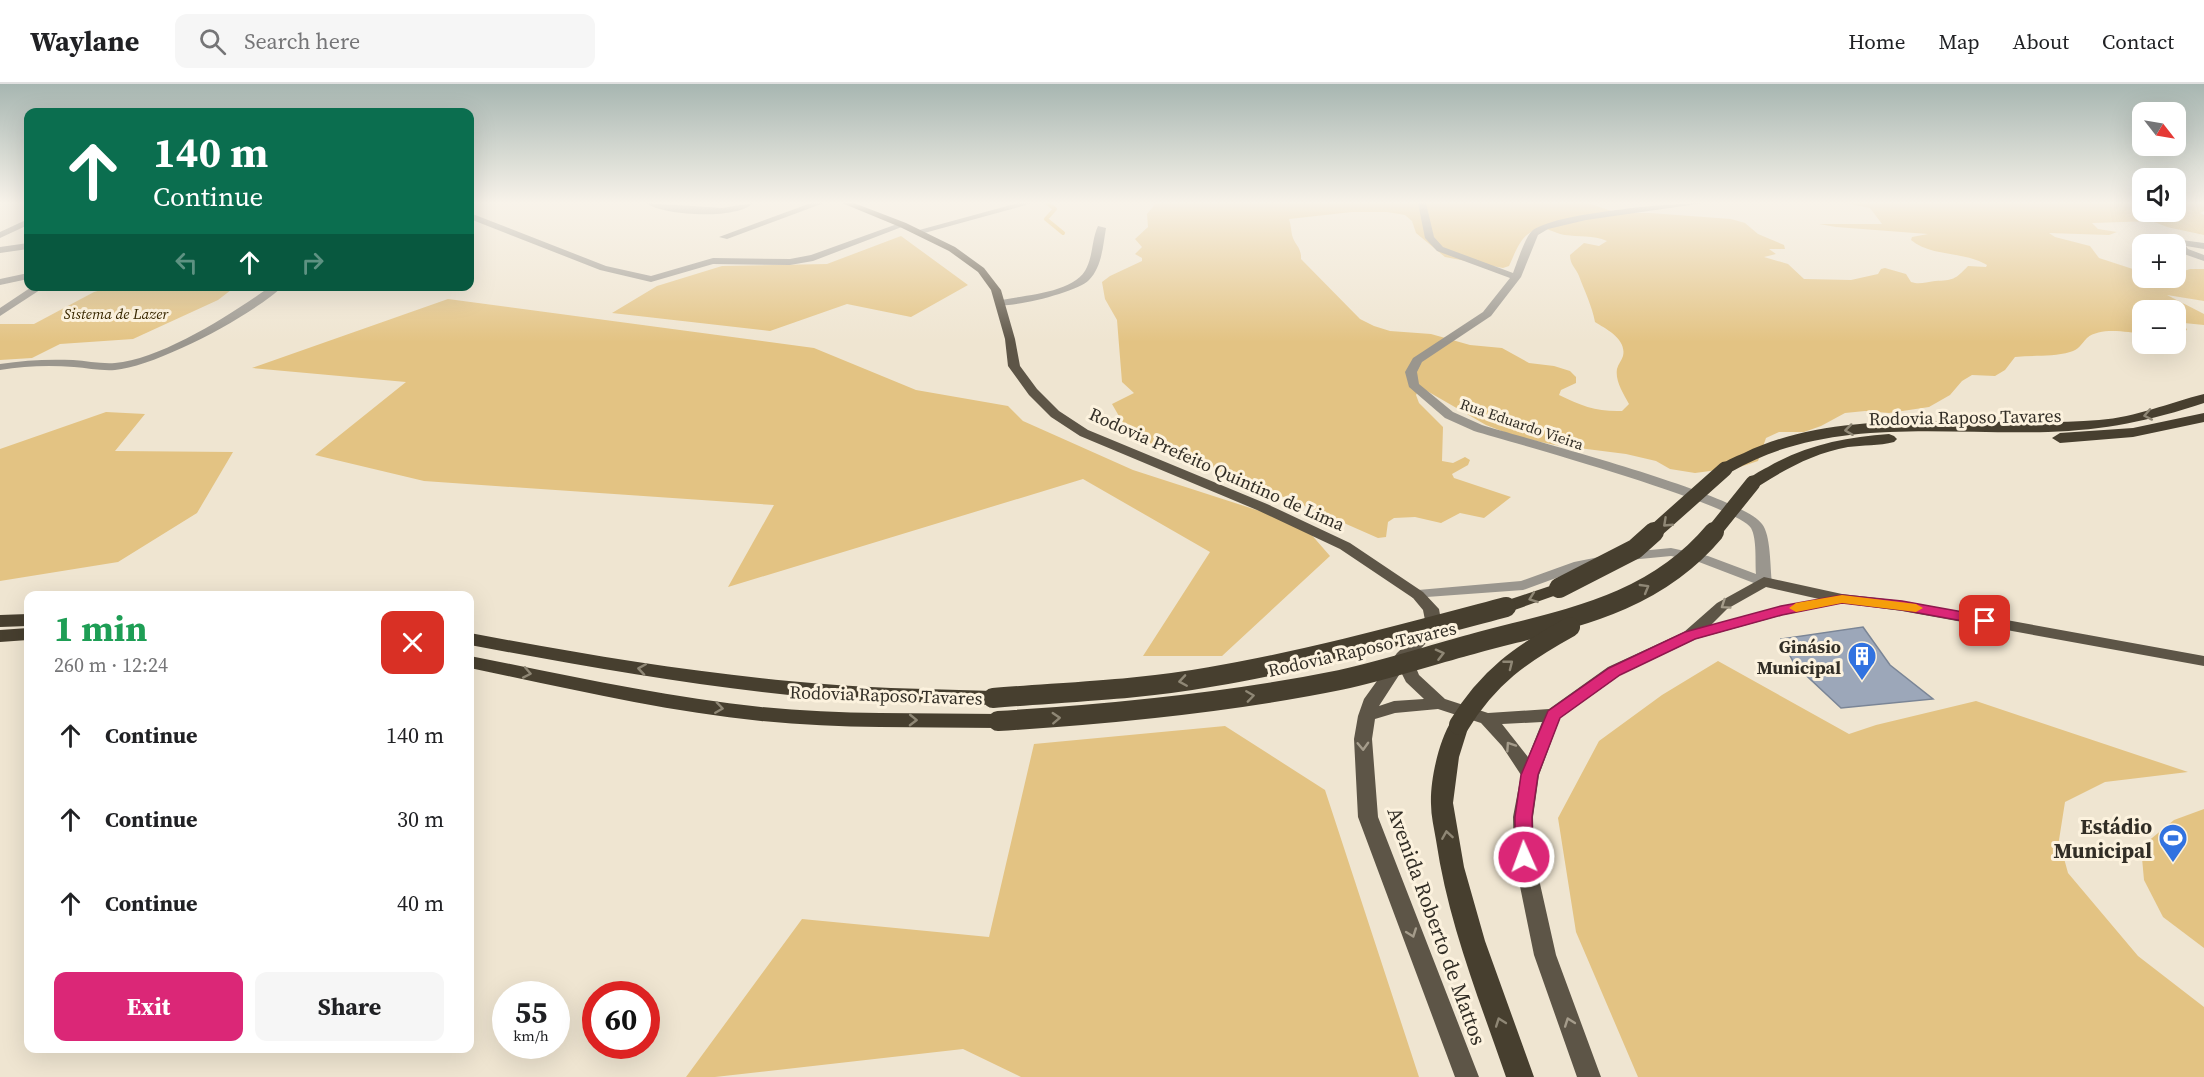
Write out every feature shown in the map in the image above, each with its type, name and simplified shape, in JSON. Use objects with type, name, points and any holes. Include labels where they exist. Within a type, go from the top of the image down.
[{"type":"highway","name":"Rodovia Raposo Tavares","points":[[474,640],[650,670],[834,692],[993,698],[1123,688],[1230,673],[1388,640],[1506,607],[1559,588],[1635,549],[1725,469],[1750,455],[1779,444],[1817,435],[1899,427],[2075,425],[2156,414],[2204,398]]},
{"type":"highway","name":"Rodovia Raposo Tavares","points":[[474,663],[653,699],[760,714],[847,720],[998,721],[1111,714],[1276,692],[1343,679],[1606,608],[1647,588],[1683,564],[1706,541],[1753,483],[1778,466],[1807,452],[1843,444],[1920,438],[2036,439],[2100,436],[2175,426],[2204,417]]},
{"type":"highway","points":[[1520,1077],[1472,941],[1452,867],[1442,803],[1448,757],[1459,725],[1473,700],[1503,668],[1529,649],[1606,608]]},
{"type":"highway","points":[[0,621],[24,620]]},
{"type":"highway","points":[[0,636],[24,634]]},
{"type":"main road","name":"Rodovia Prefeito Quintino de Lima","points":[[952,249],[981,270],[996,290],[1010,339],[1014,366],[1032,392],[1055,414],[1084,433],[1304,525],[1345,546],[1418,595],[1431,609],[1434,626]]},
{"type":"main road","points":[[1690,636],[1722,606],[1764,582],[1842,599],[1902,606],[2204,661]]},
{"type":"main road","points":[[1589,1077],[1545,955],[1524,857],[1523,817],[1530,775],[1554,715],[1614,671],[1690,636],[1748,620],[1842,599]]},
{"type":"main road","name":"Avenida Roberto de Mattos","points":[[1434,626],[1403,657],[1374,699],[1367,716],[1363,739],[1368,817],[1467,1077]]},
{"type":"main road","points":[[1403,657],[1412,678],[1439,703],[1487,720],[1554,715]]},
{"type":"main road","points":[[1367,716],[1394,707],[1439,703]]},
{"type":"main road","points":[[1487,720],[1504,737],[1530,775]]},
{"type":"street","points":[[555,249],[603,268],[651,279],[713,261],[790,262],[813,258],[837,249]]},
{"type":"street","points":[[1000,303],[1055,291],[1084,280],[1088,276],[1096,249]]},
{"type":"street","points":[[1441,249],[1516,277]]},
{"type":"street","name":"Rua Eduardo Vieira","points":[[1527,249],[1516,277],[1487,314],[1417,360],[1412,372],[1413,385],[1449,415],[1478,428],[1685,491],[1745,515],[1757,526],[1760,535],[1764,582]]},
{"type":"street","points":[[2182,249],[2204,258]]},
{"type":"street","points":[[0,282],[24,277]]},
{"type":"street","points":[[0,313],[34,291]]},
{"type":"street","points":[[0,367],[17,364],[128,365],[159,354],[246,308],[272,291]]},
{"type":"street","points":[[1418,595],[1523,585],[1574,566],[1619,557],[1671,552],[1703,559],[1764,582]]},
{"type":"green space","points":[[866,249],[919,249],[968,285],[911,317],[847,304],[770,331],[612,313],[657,286],[722,266],[827,264]]},
{"type":"green space","points":[[1140,249],[1299,249],[1301,259],[1360,319],[1374,326],[1390,331],[1431,334],[1470,345],[1502,348],[1529,363],[1554,366],[1570,371],[1576,377],[1576,383],[1561,390],[1559,395],[1597,409],[1622,411],[1629,404],[1617,378],[1617,369],[1623,356],[1622,344],[1615,335],[1595,322],[1588,299],[1570,258],[1570,255],[1577,249],[1769,249],[1776,254],[1764,257],[1788,264],[1804,279],[1851,280],[1878,274],[1881,269],[1885,268],[1906,274],[1911,282],[1920,283],[1950,280],[1957,277],[1968,266],[1986,267],[1987,265],[1929,249],[2093,249],[2099,258],[2132,269],[2132,288],[2186,288],[2186,270],[2204,269],[2204,301],[2167,295],[2177,300],[2132,300],[2132,333],[2099,332],[2087,338],[2078,348],[2070,352],[2015,357],[2005,370],[1995,376],[1972,375],[1962,381],[1950,395],[1929,407],[1889,413],[1865,411],[1845,413],[1804,432],[1779,432],[1766,438],[1758,461],[1740,467],[1695,473],[1670,469],[1656,461],[1626,454],[1555,445],[1517,437],[1486,425],[1427,391],[1419,389],[1416,395],[1419,403],[1443,427],[1442,461],[1453,463],[1465,457],[1470,460],[1468,465],[1452,474],[1454,478],[1511,497],[1484,518],[1460,513],[1441,523],[1415,517],[1394,518],[1388,522],[1386,537],[1378,538],[1303,505],[1141,440],[1127,430],[1112,404],[1134,393],[1122,382],[1117,320],[1105,299],[1102,282],[1142,261],[1142,258],[1135,254]]},
{"type":"green space","points":[[1436,249],[1516,249],[1509,266],[1503,268],[1445,257]]},
{"type":"green space","name":"Sistema de Lazer","points":[[230,291],[218,300],[133,339],[60,344],[32,358],[0,360],[0,324],[34,324],[94,292]]},
{"type":"green space","points":[[448,299],[814,348],[916,390],[1008,406],[1023,421],[1133,470],[1303,525],[1330,556],[1222,656],[1143,656],[1210,552],[1083,479],[728,587],[774,505],[424,481],[315,455],[406,382],[252,368]]},
{"type":"green space","points":[[2186,305],[2204,314],[2204,325],[2186,323]]},
{"type":"green space","points":[[106,412],[145,414],[115,451],[233,452],[197,513],[118,562],[0,581],[0,449]]},
{"type":"green space","points":[[1718,661],[1849,734],[1876,725],[1976,701],[2188,772],[2105,782],[2065,802],[2059,840],[2068,873],[2138,956],[2204,1007],[2204,1077],[1638,1077],[1576,932],[1558,818],[1599,741],[1662,695]]},
{"type":"green space","points":[[1225,726],[1325,790],[1419,1077],[1021,1077],[963,1049],[715,1077],[686,1077],[802,919],[989,937],[1034,744]]},
{"type":"green space","name":"Estádio Municipal","points":[[2204,809],[2204,948],[2163,917],[2144,880],[2141,847],[2174,820]]},
{"type":"building","name":"Ginásio Municipal","points":[[1863,627],[1890,665],[1933,699],[1841,708],[1795,665],[1781,639]]},
{"type":"slow traffic","points":[[1796,608],[1842,599],[1916,608]]},
{"type":"place","name":"Ginásio Municipal","points":[[1862,682]]},
{"type":"place","name":"Estádio Municipal","points":[[2173,864]]},
{"type":"route","points":[[1524,857],[1523,817],[1530,775],[1554,715],[1614,671],[1690,636],[1781,611],[1842,599],[1902,606],[1985,621]]}]
